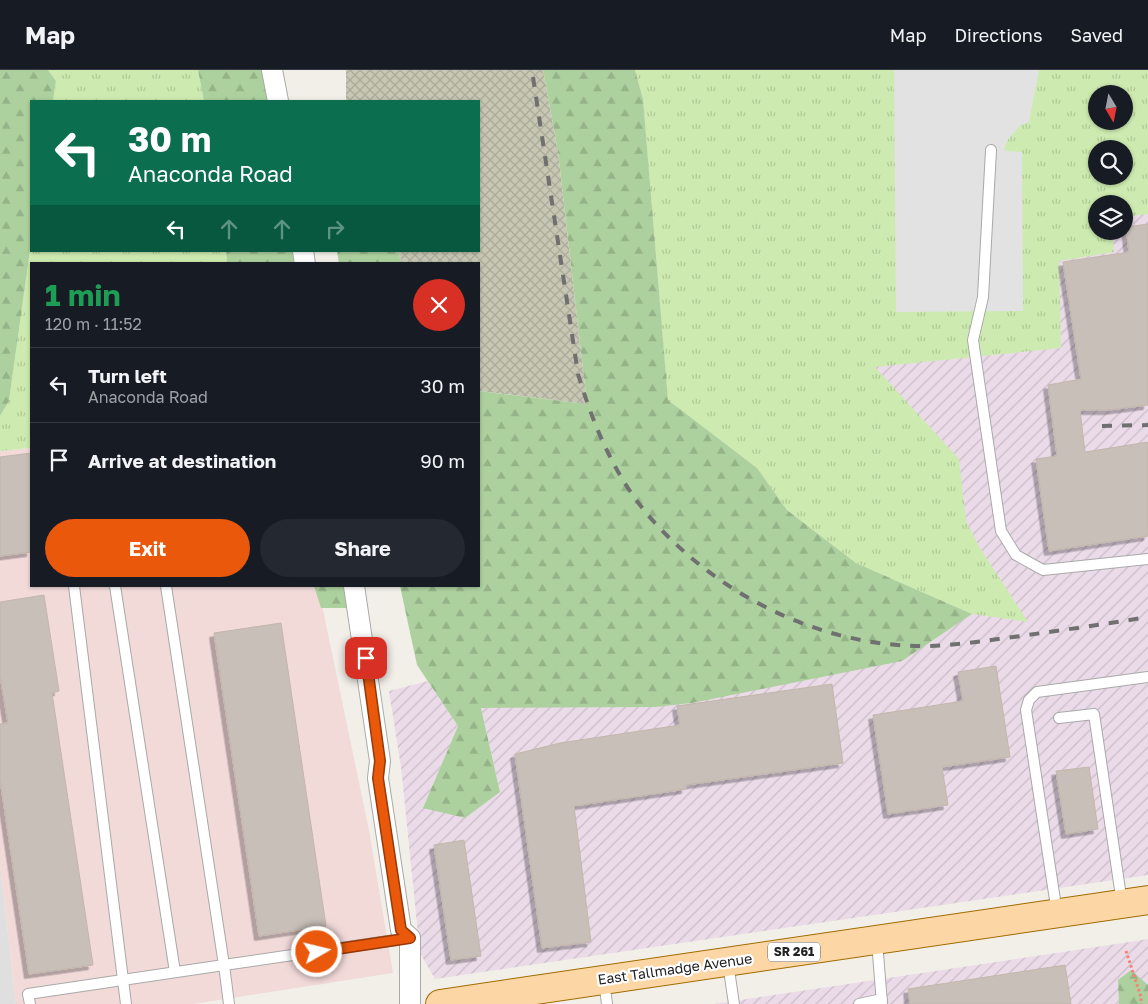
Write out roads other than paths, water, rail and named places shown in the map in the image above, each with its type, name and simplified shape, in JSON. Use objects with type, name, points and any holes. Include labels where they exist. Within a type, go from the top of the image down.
[{"type":"main road","name":"East Tallmadge Avenue","points":[[440,1004],[606,992],[728,962],[1141,903]]},
{"type":"street","points":[[272,70],[278,100]]},
{"type":"street","points":[[354,587],[380,761],[378,778],[401,930],[410,938],[410,1004]]},
{"type":"lane","points":[[991,150],[983,297],[973,340],[1001,531],[1016,555],[1043,570],[1148,559]]},
{"type":"lane","points":[[74,587],[126,1004]]},
{"type":"lane","points":[[115,587],[174,972]]},
{"type":"lane","points":[[166,587],[229,1004]]},
{"type":"lane","points":[[1058,914],[1026,710],[1029,700],[1037,692],[1148,676]]},
{"type":"lane","points":[[1059,718],[1094,714],[1141,903]]},
{"type":"lane","points":[[30,1004],[28,994],[410,938]]},
{"type":"lane","points":[[859,1004],[882,1002],[877,940]]},
{"type":"lane","points":[[728,962],[734,1004]]},
{"type":"railway","points":[[533,77],[578,374],[590,412],[615,466],[636,500],[675,543],[705,569],[737,591],[772,610],[808,625],[845,637],[884,644],[923,646],[960,644],[1148,617]]},
{"type":"railway","points":[[1102,426],[1148,425]]}]
